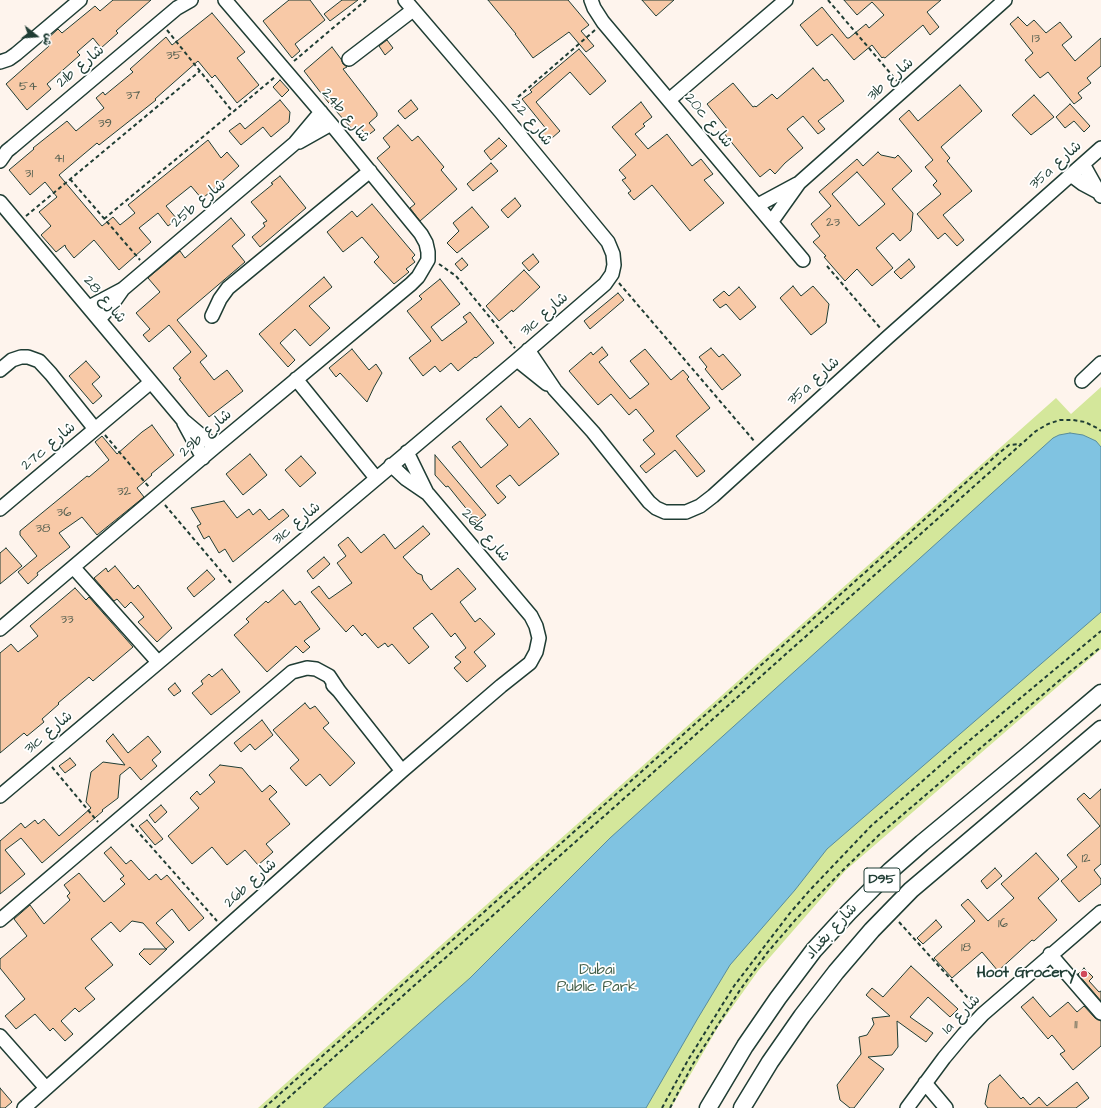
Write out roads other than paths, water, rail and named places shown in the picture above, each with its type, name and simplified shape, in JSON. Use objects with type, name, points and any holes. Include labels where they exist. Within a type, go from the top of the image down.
[{"type":"main road","name":"شارع بغداد","points":[[708,1108],[745,1046],[778,998],[814,950],[849,912],[890,871],[922,843],[1101,693]]},
{"type":"main road","name":"شارع بغداد","points":[[742,1108],[770,1062],[802,1016],[836,972],[890,912],[911,890],[1101,729]]},
{"type":"street","points":[[0,62],[9,59],[16,54],[80,0]]},
{"type":"street","name":"21b شارع","points":[[2,155],[160,22],[179,4],[191,0]]},
{"type":"street","name":"24b شارع","points":[[226,0],[321,112],[421,234],[426,243],[428,260]]},
{"type":"street","name":"20c شارع","points":[[591,0],[594,8],[604,22],[772,221],[803,260]]},
{"type":"street","points":[[669,100],[786,0]]},
{"type":"street","name":"31b شارع","points":[[772,221],[799,183],[904,90],[998,2]]},
{"type":"street","points":[[349,59],[409,5]]},
{"type":"street","name":"شارع 22","points":[[409,5],[500,111],[608,242],[614,258],[612,274]]},
{"type":"street","name":"25b شارع","points":[[89,307],[123,289],[147,269],[295,143],[321,112]]},
{"type":"street","name":"25b شارع","points":[[295,143],[331,124]]},
{"type":"street","name":"35a شارع","points":[[523,356],[593,432],[649,502],[656,508],[665,512],[686,512],[700,506],[1101,148]]},
{"type":"street","points":[[1082,164],[1099,194]]},
{"type":"street","points":[[212,316],[220,298],[228,288],[370,171]]},
{"type":"street","points":[[1070,175],[1099,194]]},
{"type":"street","name":"31b شارع","points":[[758,205],[799,183]]},
{"type":"street","name":"شارع 28","points":[[0,202],[183,420],[215,446]]},
{"type":"street","name":"29b شارع","points":[[0,629],[74,568],[203,458],[215,446],[411,284],[418,277],[428,260]]},
{"type":"street","name":"31c شارع","points":[[0,796],[391,465],[523,356],[605,284],[612,274]]},
{"type":"street","name":"25b شارع","points":[[99,319],[111,306],[123,289]]},
{"type":"street","name":"27c شارع","points":[[0,371],[14,364],[26,362],[36,365],[51,374],[96,428]]},
{"type":"street","points":[[1082,381],[1101,363]]},
{"type":"street","points":[[296,379],[376,478]]},
{"type":"street","name":"27c شارع","points":[[2,507],[151,382]]},
{"type":"street","name":"شارع 28","points":[[183,420],[203,458]]},
{"type":"street","name":"26b شارع","points":[[24,1108],[402,771],[530,663],[536,652],[539,638],[536,626],[531,616],[428,494],[407,452]]},
{"type":"street","name":"26b شارع","points":[[391,465],[406,479],[428,494]]},
{"type":"street","points":[[74,568],[158,662]]},
{"type":"street","points":[[0,920],[292,672],[299,669],[316,669],[329,676],[339,691],[402,771]]},
{"type":"street","name":"1a شارع","points":[[925,1083],[959,1040],[983,1014],[1050,954],[1101,912]]},
{"type":"street","points":[[1050,954],[1101,1013]]},
{"type":"street","points":[[0,1036],[46,1088]]},
{"type":"street","points":[[907,1108],[925,1083],[946,1108]]},
{"type":"water","name":"Dubai Public Park","points":[[1070,433],[1083,435],[1096,441],[1101,447],[1101,612],[827,849],[795,890],[730,965],[646,1108],[323,1108],[470,978],[610,838],[1053,438]]},
{"type":"place","name":"Hoot Grocery","points":[[1084,974]]}]
